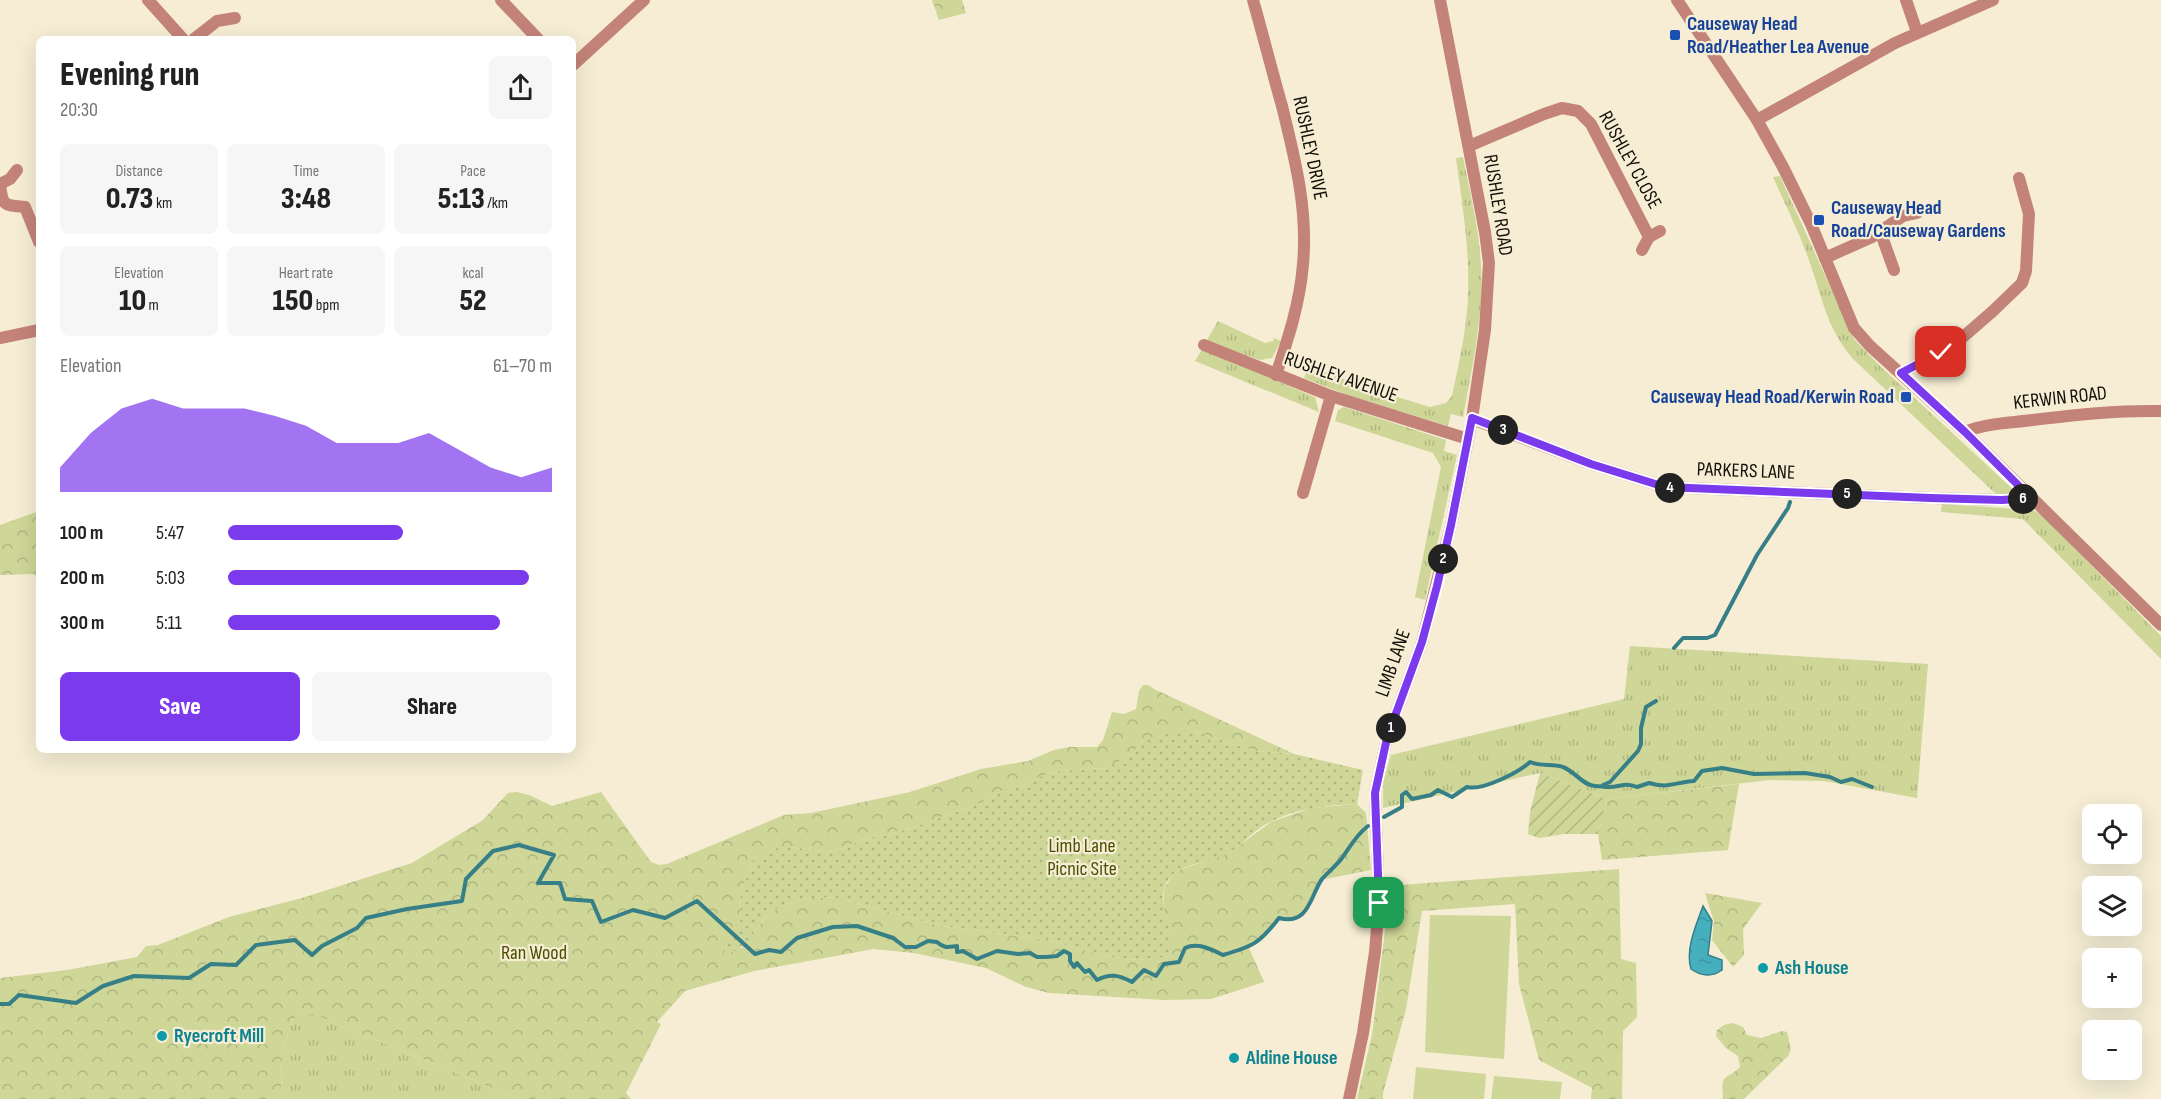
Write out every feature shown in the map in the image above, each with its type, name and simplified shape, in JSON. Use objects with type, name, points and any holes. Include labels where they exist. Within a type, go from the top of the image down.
[{"type":"street","points":[[148,0],[180,36]]},
{"type":"street","points":[[501,0],[535,36]]},
{"type":"street","points":[[576,62],[645,0]]},
{"type":"street","name":"RUSHLEY DRIVE","points":[[1253,0],[1293,150],[1302,189],[1304,213],[1304,247],[1299,295],[1276,375]]},
{"type":"street","name":"RUSHLEY ROAD","points":[[1440,0],[1489,263],[1485,330],[1472,418]]},
{"type":"street","points":[[1677,0],[1757,120],[1783,167],[1854,328],[1870,346],[1965,432],[2161,625]]},
{"type":"street","points":[[1906,0],[1917,32]]},
{"type":"street","points":[[1757,120],[1917,32],[1993,0]]},
{"type":"street","points":[[198,36],[217,21],[235,18]]},
{"type":"street","name":"RUSHLEY CLOSE","points":[[1469,146],[1562,108],[1578,111],[1591,123],[1654,234],[1642,250]]},
{"type":"street","points":[[17,170],[10,179],[0,184],[3,202],[6,205],[25,207],[36,234]]},
{"type":"street","points":[[1901,373],[1941,352],[1963,337],[1993,312],[2022,283],[2026,271],[2028,214],[2019,178]]},
{"type":"street","points":[[1825,258],[1860,243],[1903,216],[1917,213]]},
{"type":"street","points":[[1880,231],[1894,270]]},
{"type":"street","points":[[0,338],[36,331]]},
{"type":"street","name":"RUSHLEY AVENUE","points":[[1204,345],[1331,396],[1468,439]]},
{"type":"street","points":[[1303,493],[1331,396]]},
{"type":"street","name":"KERWIN ROAD","points":[[1965,432],[1981,426],[2073,416],[2161,411]]},
{"type":"street","name":"LIMB LANE","points":[[1349,1099],[1363,1033],[1376,942],[1379,882],[1375,793],[1387,738],[1422,642],[1437,586],[1472,418]]},
{"type":"street","name":"PARKERS LANE","points":[[1472,418],[1591,464],[1665,487],[1955,499],[2017,500],[2031,498]]},
{"type":"green space","points":[[932,0],[962,0],[966,13],[939,20]]},
{"type":"green space","points":[[1463,157],[1477,228],[1481,293],[1477,335],[1463,417],[1451,414],[1448,426],[1350,396],[1304,378],[1309,366],[1362,386],[1430,407],[1446,403],[1452,396],[1464,333],[1468,295],[1467,243],[1456,158]]},
{"type":"green space","points":[[1780,176],[1854,339],[2016,492],[2015,495],[1998,496],[1852,358],[1843,346],[1827,314],[1803,244],[1773,177]]},
{"type":"green space","points":[[1218,321],[1265,343],[1273,341],[1274,338],[1281,341],[1272,358],[1260,360],[1206,342]]},
{"type":"green space","points":[[1202,349],[1315,397],[1319,412],[1195,361]]},
{"type":"green space","points":[[1344,407],[1446,440],[1444,451],[1457,455],[1425,600],[1415,597],[1441,467],[1433,453],[1335,421],[1338,410]]},
{"type":"green space","points":[[1942,504],[2033,510],[2043,516],[2161,636],[2161,659],[2023,519],[1941,512]]},
{"type":"green space","points":[[36,512],[36,577],[34,574],[0,575],[0,525]]},
{"type":"green space","points":[[1630,646],[1928,664],[1917,798],[1824,781],[1770,780],[1607,799],[1540,773],[1383,808],[1383,783],[1391,755],[1624,699]]},
{"type":"green space","name":"Ran Wood","points":[[1143,685],[1148,685],[1294,754],[1254,751],[1193,731],[1144,739],[1133,753],[1107,768],[1059,771],[1042,776],[1021,786],[1006,789],[981,803],[909,829],[865,839],[834,852],[789,847],[753,860],[741,889],[740,921],[734,935],[741,949],[767,916],[782,906],[801,900],[838,898],[937,925],[1048,940],[1105,956],[1137,960],[1171,956],[1171,933],[1163,910],[1164,890],[1171,876],[1179,870],[1229,853],[1271,822],[1311,808],[1357,804],[1366,813],[1371,870],[1321,880],[1311,902],[1302,914],[1288,920],[1279,919],[1261,939],[1249,948],[1264,982],[1211,999],[1164,1000],[1049,993],[1026,987],[986,968],[914,953],[874,949],[754,971],[685,991],[657,1022],[661,1024],[626,1093],[631,1099],[519,1099],[313,1014],[301,1014],[292,1020],[282,1054],[281,1099],[0,1099],[0,978],[67,970],[137,957],[146,946],[158,945],[229,917],[302,898],[412,863],[483,820],[508,793],[517,792],[529,795],[552,806],[601,792],[651,862],[659,865],[667,864],[784,815],[811,813],[910,792],[981,769],[1028,761],[1054,750],[1069,747],[1097,747],[1103,740],[1112,712],[1124,714],[1136,709],[1139,691]]},
{"type":"green space","name":"Limb Lane Picnic Site","points":[[1181,730],[1193,731],[1254,751],[1294,754],[1363,770],[1357,804],[1321,807],[1274,820],[1227,854],[1177,871],[1166,884],[1163,896],[1164,909],[1172,936],[1172,956],[1137,960],[1105,956],[1048,940],[937,925],[838,898],[801,900],[782,906],[767,916],[744,945],[722,955],[740,921],[741,889],[753,860],[773,849],[789,847],[834,852],[865,839],[909,829],[981,803],[1006,789],[1021,786],[1042,776],[1059,771],[1107,768],[1133,753],[1144,739]]},
{"type":"green space","points":[[1540,773],[1607,799],[1598,834],[1564,834],[1539,838],[1528,834],[1530,812]]},
{"type":"green space","points":[[1739,784],[1728,850],[1602,860],[1598,834],[1607,799]]},
{"type":"green space","points":[[1619,869],[1621,959],[1636,963],[1637,1017],[1623,1031],[1622,1099],[1591,1099],[1592,1088],[1539,1060],[1519,984],[1515,904],[1422,911],[1406,1009],[1383,1099],[1357,1099],[1372,1035],[1386,922],[1387,886]]},
{"type":"green space","points":[[1705,893],[1762,903],[1743,929],[1744,955],[1733,967],[1712,940],[1714,922]]},
{"type":"green space","points":[[1430,915],[1511,916],[1504,1059],[1425,1052]]},
{"type":"green space","points":[[301,1014],[313,1014],[519,1099],[281,1099],[282,1054],[292,1020]]},
{"type":"green space","points":[[1733,1023],[1743,1027],[1747,1035],[1761,1038],[1782,1031],[1787,1032],[1791,1049],[1788,1056],[1744,1099],[1723,1099],[1723,1081],[1740,1067],[1738,1056],[1726,1048],[1716,1036],[1717,1030]]},
{"type":"green space","points":[[1416,1067],[1486,1074],[1484,1099],[1413,1099]]},
{"type":"green space","points":[[1494,1076],[1562,1082],[1560,1099],[1491,1099]]},
{"type":"water","points":[[1703,906],[1712,921],[1708,955],[1722,960],[1722,970],[1710,975],[1702,975],[1691,969],[1689,954]]},
{"type":"waterway","points":[[1674,648],[1683,638],[1707,638],[1715,635],[1757,555],[1790,502]]},
{"type":"waterway","points":[[1603,785],[1610,782],[1638,751],[1646,707],[1656,701]]},
{"type":"waterway","points":[[1384,817],[1402,807],[1402,795],[1406,792],[1412,799],[1431,795],[1438,790],[1452,797],[1467,787],[1482,786],[1500,780],[1530,762],[1563,767],[1587,784],[1605,787],[1626,785],[1637,787],[1649,783],[1672,785],[1694,781],[1702,771],[1722,768],[1754,774],[1805,773],[1830,777],[1841,782],[1852,779],[1872,787]]},
{"type":"waterway","points":[[0,1004],[9,1004],[19,995],[76,1003],[103,986],[134,976],[189,978],[211,964],[236,965],[256,945],[295,940],[312,955],[322,946],[357,928],[366,918],[462,901],[466,879],[493,851],[519,845],[554,855],[538,883],[560,883],[565,899],[592,901],[601,922],[633,910],[665,918],[697,901],[755,954],[769,950],[781,952],[797,938],[833,927],[857,926],[893,938],[905,947],[916,947],[928,941],[937,942],[944,947],[957,946],[957,952],[963,951],[977,959],[997,951],[1030,953],[1037,957],[1057,956],[1064,951],[1070,954],[1070,961],[1074,967],[1077,963],[1085,972],[1089,970],[1097,980],[1106,976],[1115,976],[1132,982],[1144,970],[1156,976],[1164,964],[1179,962],[1185,948],[1190,946],[1199,946],[1223,955],[1255,943],[1279,918],[1297,918],[1307,908],[1322,879],[1368,826]]},
{"type":"place","name":"Causeway Head Road/Heather Lea Avenue","points":[[1675,35]]},
{"type":"place","name":"Causeway Head Road/Causeway Gardens","points":[[1819,220]]},
{"type":"place","name":"Causeway Head Road/Kerwin Road","points":[[1906,397]]},
{"type":"place","name":"Ash House","points":[[1763,968]]},
{"type":"place","name":"Ryecroft Mill","points":[[162,1036]]},
{"type":"place","name":"Aldine House","points":[[1234,1058]]},
{"type":"route","points":[[1379,903],[1375,793],[1387,738],[1422,642],[1437,586],[1472,418],[1591,464],[1665,487],[1931,498],[2002,500],[2031,498],[1965,432],[1901,373],[1941,352]]}]
